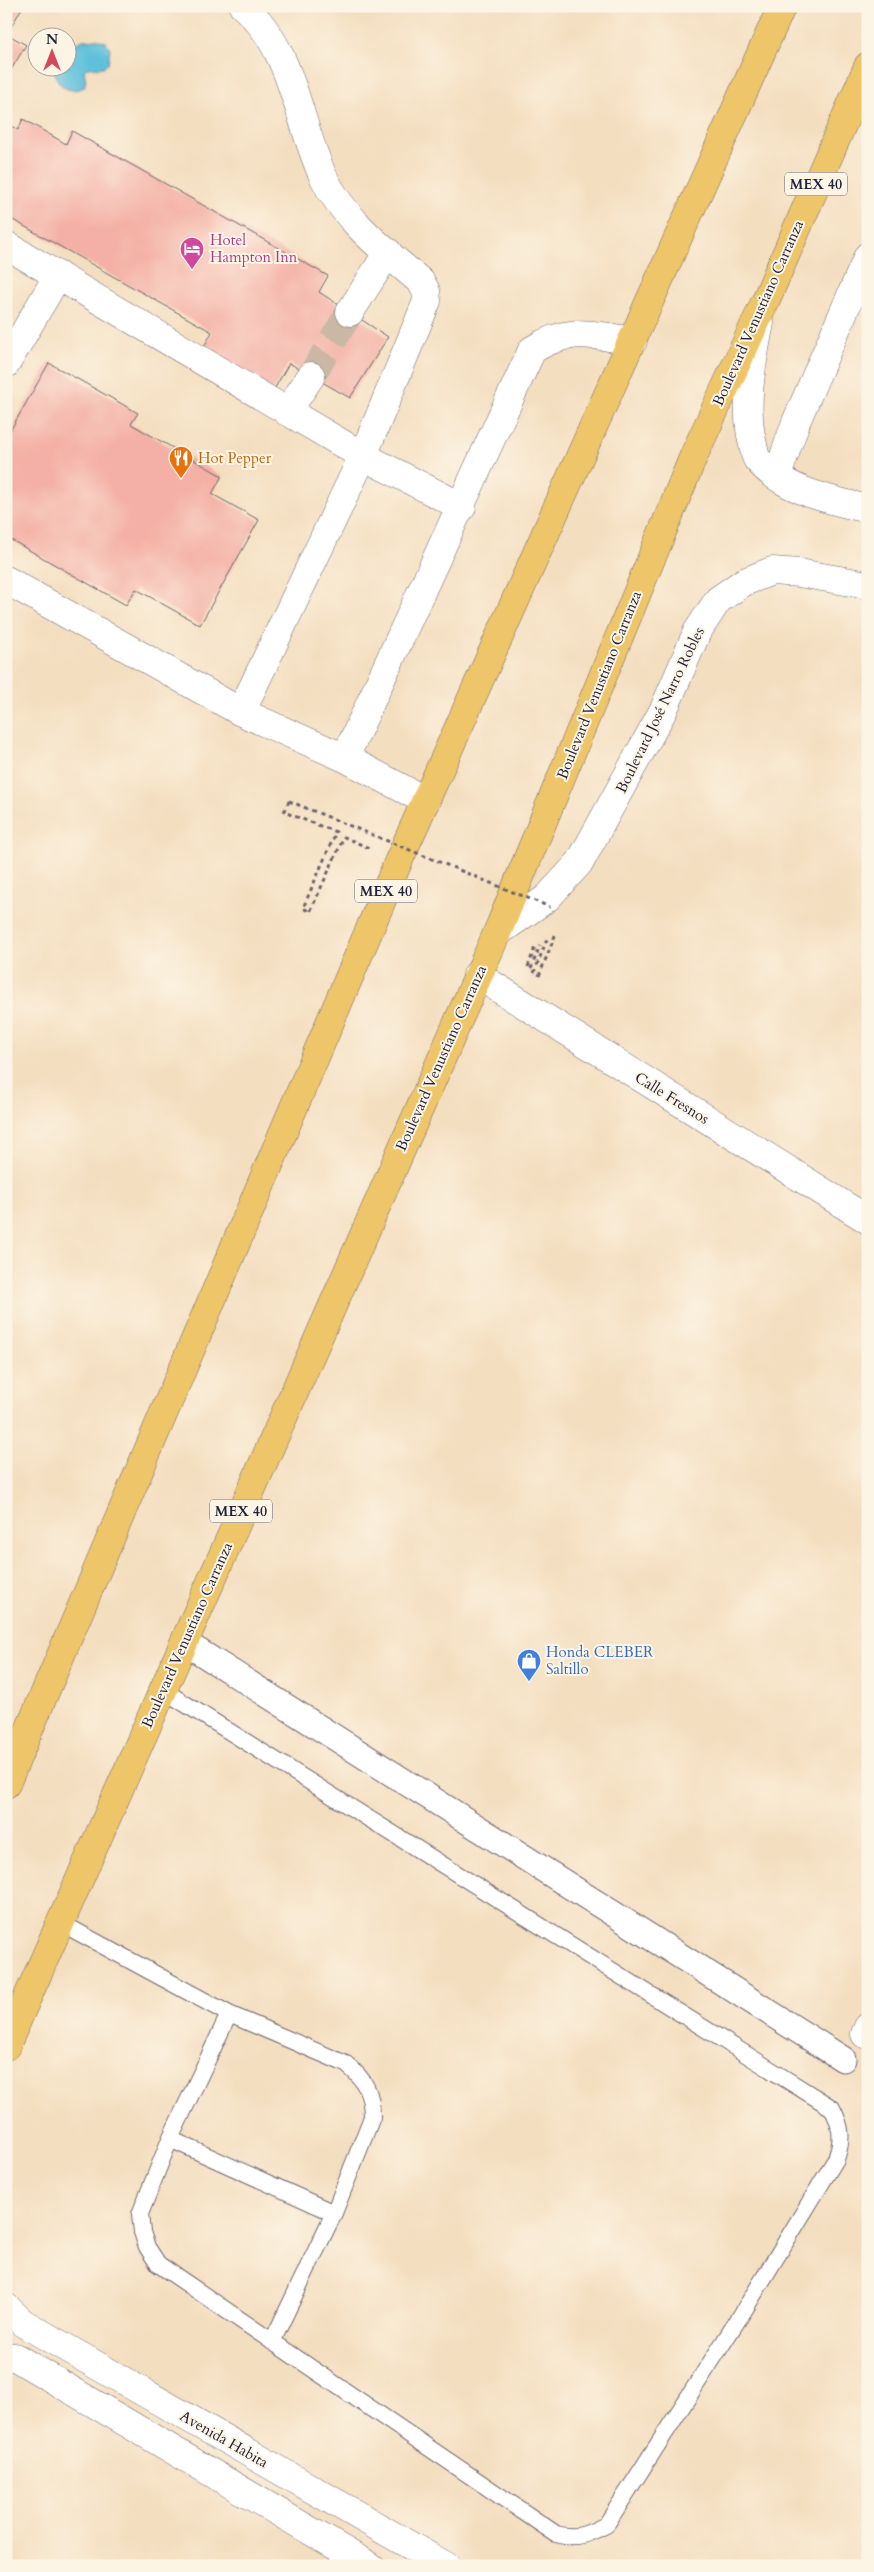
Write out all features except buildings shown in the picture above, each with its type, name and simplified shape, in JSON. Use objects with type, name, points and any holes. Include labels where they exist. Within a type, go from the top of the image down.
[{"type":"highway","name":"MEX 40","points":[[6,1784],[400,860],[634,341],[782,6]]},
{"type":"highway","name":"Boulevard Venustiano Carranza","points":[[6,2046],[476,975],[497,933],[694,455],[765,302],[868,66]]},
{"type":"street","points":[[242,712],[363,456],[427,301],[426,291],[421,282],[340,206],[324,177],[310,142],[279,50],[259,20],[243,6]]},
{"type":"street","points":[[6,245],[363,456],[462,507]]},
{"type":"street","points":[[350,312],[388,252]]},
{"type":"street","points":[[777,476],[796,422],[868,256]]},
{"type":"street","points":[[6,364],[58,275]]},
{"type":"street","points":[[765,302],[751,371],[749,429],[756,458],[777,476],[826,498],[868,509]]},
{"type":"street","points":[[345,758],[462,507],[523,366],[532,350],[564,334],[582,333],[634,341]]},
{"type":"street","points":[[287,412],[311,376]]},
{"type":"street","name":"Boulevard José Narro Robles","points":[[497,933],[548,898],[580,862],[664,708],[696,632],[718,600],[744,582],[772,571],[799,573],[868,585]]},
{"type":"street","points":[[6,580],[242,712],[345,758],[426,801]]},
{"type":"street","name":"Calle Fresnos","points":[[476,975],[868,1220]]},
{"type":"street","points":[[184,1642],[843,2059]]},
{"type":"street","name":"Avenida Habita","points":[[6,2308],[23,2323],[446,2566]]},
{"type":"street","points":[[6,2357],[15,2357],[24,2362],[370,2566]]},
{"type":"lane","points":[[163,1690],[832,2108],[840,2122],[842,2141],[836,2158],[743,2312],[606,2525],[582,2537],[569,2538],[556,2534],[174,2277],[158,2264],[147,2247],[142,2232],[140,2214],[170,2139],[229,2014]]},
{"type":"lane","points":[[60,1923],[229,2014],[346,2064],[360,2076],[368,2089],[372,2102],[372,2117],[334,2213],[272,2342]]},
{"type":"lane","points":[[170,2139],[334,2213]]},
{"type":"path","points":[[400,860],[344,837],[310,912],[303,908],[336,832],[284,812],[290,801],[550,907]]},
{"type":"water","points":[[97,39],[106,42],[110,48],[108,64],[101,67],[87,68],[84,70],[86,81],[84,87],[68,89],[63,87],[57,78],[78,78],[78,42]]},
{"type":"tunnel","points":[[311,376],[350,312]]},
{"type":"place","name":"Hotel Hampton Inn","points":[[192,270]]},
{"type":"place","name":"Hot Pepper","points":[[181,479]]},
{"type":"place","name":"Honda CLEBER Saltillo","points":[[529,1682]]}]
